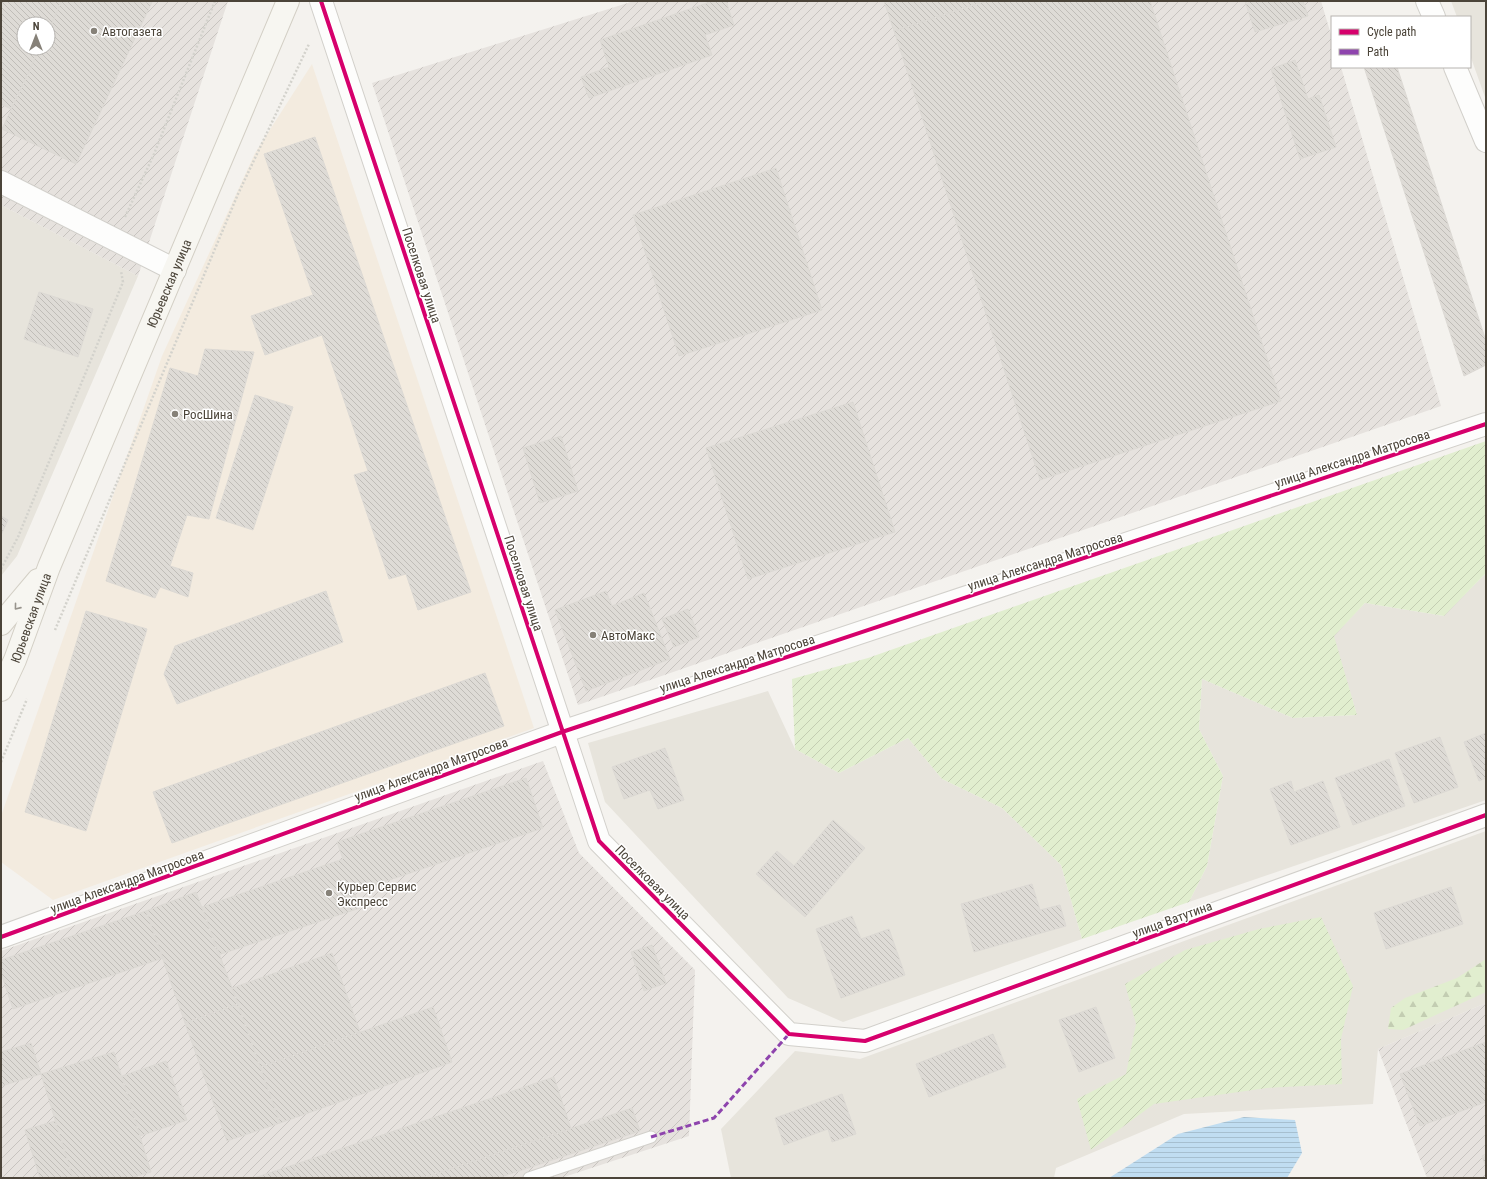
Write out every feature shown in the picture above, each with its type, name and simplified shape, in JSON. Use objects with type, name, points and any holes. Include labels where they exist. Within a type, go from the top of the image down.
[{"type":"main road","name":"Юрьевская улица","points":[[1,690],[15,660],[49,567],[176,270],[288,1]]},
{"type":"main road","name":"Юрьевская улица","points":[[1,624],[49,567]]},
{"type":"street","points":[[1427,1],[1434,16]]},
{"type":"street","name":"Поселковая улица","points":[[324,11],[599,841],[790,1034],[865,1041]]},
{"type":"street","points":[[1455,68],[1486,142]]},
{"type":"street","points":[[1,182],[176,270]]},
{"type":"street","name":"улица Александра Матросова","points":[[1,937],[562,732],[1486,424]]},
{"type":"street","name":"улица Ватутина","points":[[865,1041],[1486,815]]},
{"type":"lane","points":[[529,1178],[651,1137]]},
{"type":"path","points":[[1,569],[18,537],[123,282],[115,239],[154,154],[215,1]]},
{"type":"path","points":[[55,631],[238,194],[324,11]]},
{"type":"path","points":[[1,762],[28,697]]},
{"type":"shaded area","points":[[1,1],[228,1],[138,276],[1,205]]},
{"type":"shaded area","points":[[634,1],[1321,1],[1331,35],[1331,68],[1341,68],[1441,406],[578,705],[372,83]]},
{"type":"shaded area","points":[[1451,1],[1486,1],[1486,100],[1471,58],[1471,16],[1457,16]]},
{"type":"shaded area","points":[[312,64],[534,728],[53,900],[1,862],[1,816],[162,356],[255,153]]},
{"type":"shaded area","points":[[1,205],[138,276],[17,556],[1,576]]},
{"type":"shaded area","points":[[1486,573],[1486,800],[1189,902],[1207,866],[1223,776],[1199,729],[1202,679],[1293,718],[1357,715],[1333,636],[1365,603],[1444,616]]},
{"type":"shaded area","points":[[768,691],[795,749],[839,773],[908,738],[942,779],[1002,808],[1061,865],[1082,939],[843,1022],[788,998],[605,802],[588,743]]},
{"type":"shaded area","points":[[543,761],[579,853],[695,970],[689,1136],[561,1178],[1,1178],[1,951]]},
{"type":"shaded area","points":[[1486,831],[1486,1003],[1378,1049],[1373,1104],[1184,1114],[1056,1168],[1054,1178],[731,1178],[721,1129],[795,1051],[860,1059]]},
{"type":"shaded area","points":[[1486,1003],[1486,1178],[1427,1178],[1378,1049]]},
{"type":"green space","points":[[1486,441],[1486,573],[1444,616],[1365,603],[1334,636],[1357,715],[1293,718],[1202,679],[1199,729],[1223,776],[1207,866],[1189,902],[1082,939],[1061,865],[1002,808],[942,779],[908,738],[839,773],[795,749],[792,679],[868,658]]},
{"type":"green space","points":[[1321,917],[1353,986],[1341,1039],[1342,1084],[1267,1088],[1154,1104],[1091,1150],[1077,1099],[1126,1074],[1136,1024],[1125,984],[1185,950],[1259,929]]},
{"type":"green space","points":[[1486,959],[1486,992],[1403,1030],[1388,1029],[1391,1008],[1405,998],[1457,978]]},
{"type":"water","points":[[1244,1117],[1295,1120],[1302,1153],[1287,1178],[1109,1178],[1178,1134]]},
{"type":"building","points":[[1,1],[62,1],[55,16],[16,16],[16,56],[36,56],[11,109],[1,104]]},
{"type":"building","points":[[62,1],[152,2],[76,164],[2,129],[36,56],[56,56],[55,16]]},
{"type":"building","points":[[713,1],[726,1],[734,25],[705,35],[712,55],[589,98],[581,77],[609,67],[600,40]]},
{"type":"building","points":[[884,1],[986,1],[894,31]]},
{"type":"building","points":[[986,1],[1150,1],[1281,401],[1040,480],[894,31]]},
{"type":"building","points":[[1245,1],[1303,1],[1308,16],[1255,32]]},
{"type":"building","points":[[1295,60],[1308,99],[1319,95],[1336,147],[1300,159],[1271,69]]},
{"type":"building","points":[[1364,68],[1397,68],[1486,341],[1486,365],[1464,376]]},
{"type":"building","points":[[315,137],[471,592],[418,610],[406,574],[389,579],[354,475],[368,471],[322,335],[265,355],[251,316],[313,295],[264,154]]},
{"type":"building","points":[[776,168],[822,310],[679,356],[633,215]]},
{"type":"building","points":[[39,292],[93,309],[78,357],[24,339]]},
{"type":"building","points":[[205,349],[254,352],[209,519],[187,515],[170,566],[193,573],[188,597],[160,587],[155,598],[106,581],[170,368],[198,376]]},
{"type":"building","points":[[255,395],[293,407],[253,530],[216,518]]},
{"type":"building","points":[[853,402],[895,532],[748,579],[706,448]]},
{"type":"building","points":[[561,436],[578,491],[540,503],[523,448]]},
{"type":"building","points":[[1,516],[8,520],[1,535]]},
{"type":"building","points":[[326,591],[343,642],[177,704],[164,674],[175,646]]},
{"type":"building","points":[[606,591],[612,606],[644,593],[670,659],[586,691],[555,610]]},
{"type":"building","points":[[688,609],[699,637],[674,647],[662,619]]},
{"type":"building","points":[[86,611],[147,629],[86,831],[25,812]]},
{"type":"building","points":[[485,673],[504,726],[172,843],[153,792]]},
{"type":"building","points":[[1486,733],[1486,778],[1479,781],[1464,742]]},
{"type":"building","points":[[1440,737],[1458,787],[1414,803],[1395,753]]},
{"type":"building","points":[[665,748],[684,800],[658,809],[650,790],[624,799],[612,767]]},
{"type":"building","points":[[1389,759],[1405,806],[1353,825],[1335,778]]},
{"type":"building","points":[[526,778],[543,828],[354,892],[360,908],[218,955],[202,907],[343,859],[337,842]]},
{"type":"building","points":[[1291,781],[1294,792],[1323,781],[1340,827],[1291,845],[1270,789]]},
{"type":"building","points":[[833,820],[865,848],[805,917],[756,874],[777,851],[794,866]]},
{"type":"building","points":[[1032,884],[1040,910],[1060,905],[1066,926],[974,952],[961,904]]},
{"type":"building","points":[[1451,887],[1463,924],[1386,949],[1374,913]]},
{"type":"building","points":[[196,892],[238,1004],[185,1023],[146,911]]},
{"type":"building","points":[[146,911],[163,958],[13,1009],[1,973],[1,960]]},
{"type":"building","points":[[852,916],[861,939],[889,929],[905,975],[841,998],[816,929]]},
{"type":"building","points":[[652,945],[666,983],[644,991],[631,952]]},
{"type":"building","points":[[332,953],[360,1032],[260,1067],[232,988]]},
{"type":"building","points":[[238,1004],[280,1123],[227,1141],[185,1023]]},
{"type":"building","points":[[433,1007],[452,1062],[280,1123],[260,1067]]},
{"type":"building","points":[[1096,1007],[1115,1058],[1079,1072],[1059,1020]]},
{"type":"building","points":[[993,1034],[1006,1067],[929,1097],[916,1064]]},
{"type":"building","points":[[1486,1042],[1486,1102],[1420,1126],[1400,1074]]},
{"type":"building","points":[[31,1043],[41,1074],[1,1086],[1,1052]]},
{"type":"building","points":[[114,1052],[151,1172],[131,1178],[73,1178],[41,1074]]},
{"type":"building","points":[[166,1061],[187,1120],[140,1136],[122,1076]]},
{"type":"building","points":[[554,1077],[571,1129],[423,1178],[298,1178],[293,1165]]},
{"type":"building","points":[[842,1094],[856,1134],[832,1142],[828,1129],[784,1145],[775,1118]]},
{"type":"building","points":[[632,1108],[640,1131],[498,1178],[423,1178]]},
{"type":"building","points":[[55,1121],[73,1178],[40,1178],[25,1130]]},
{"type":"building","points":[[1486,1154],[1486,1167],[1482,1156]]},
{"type":"building","points":[[293,1165],[298,1178],[254,1178]]},
{"type":"marked path","points":[[651,1137],[714,1118],[789,1034]]},
{"type":"cycle path","points":[[321,1],[599,841],[789,1034],[865,1041],[1486,815]]},
{"type":"cycle path","points":[[1,937],[562,732],[1486,424]]},
{"type":"place","name":"Автогазета","points":[[94,31]]},
{"type":"place","name":"РосШина","points":[[175,414]]},
{"type":"place","name":"АвтоМакс","points":[[593,635]]},
{"type":"place","name":"Курьер Сервис Экспресс","points":[[329,893]]}]
